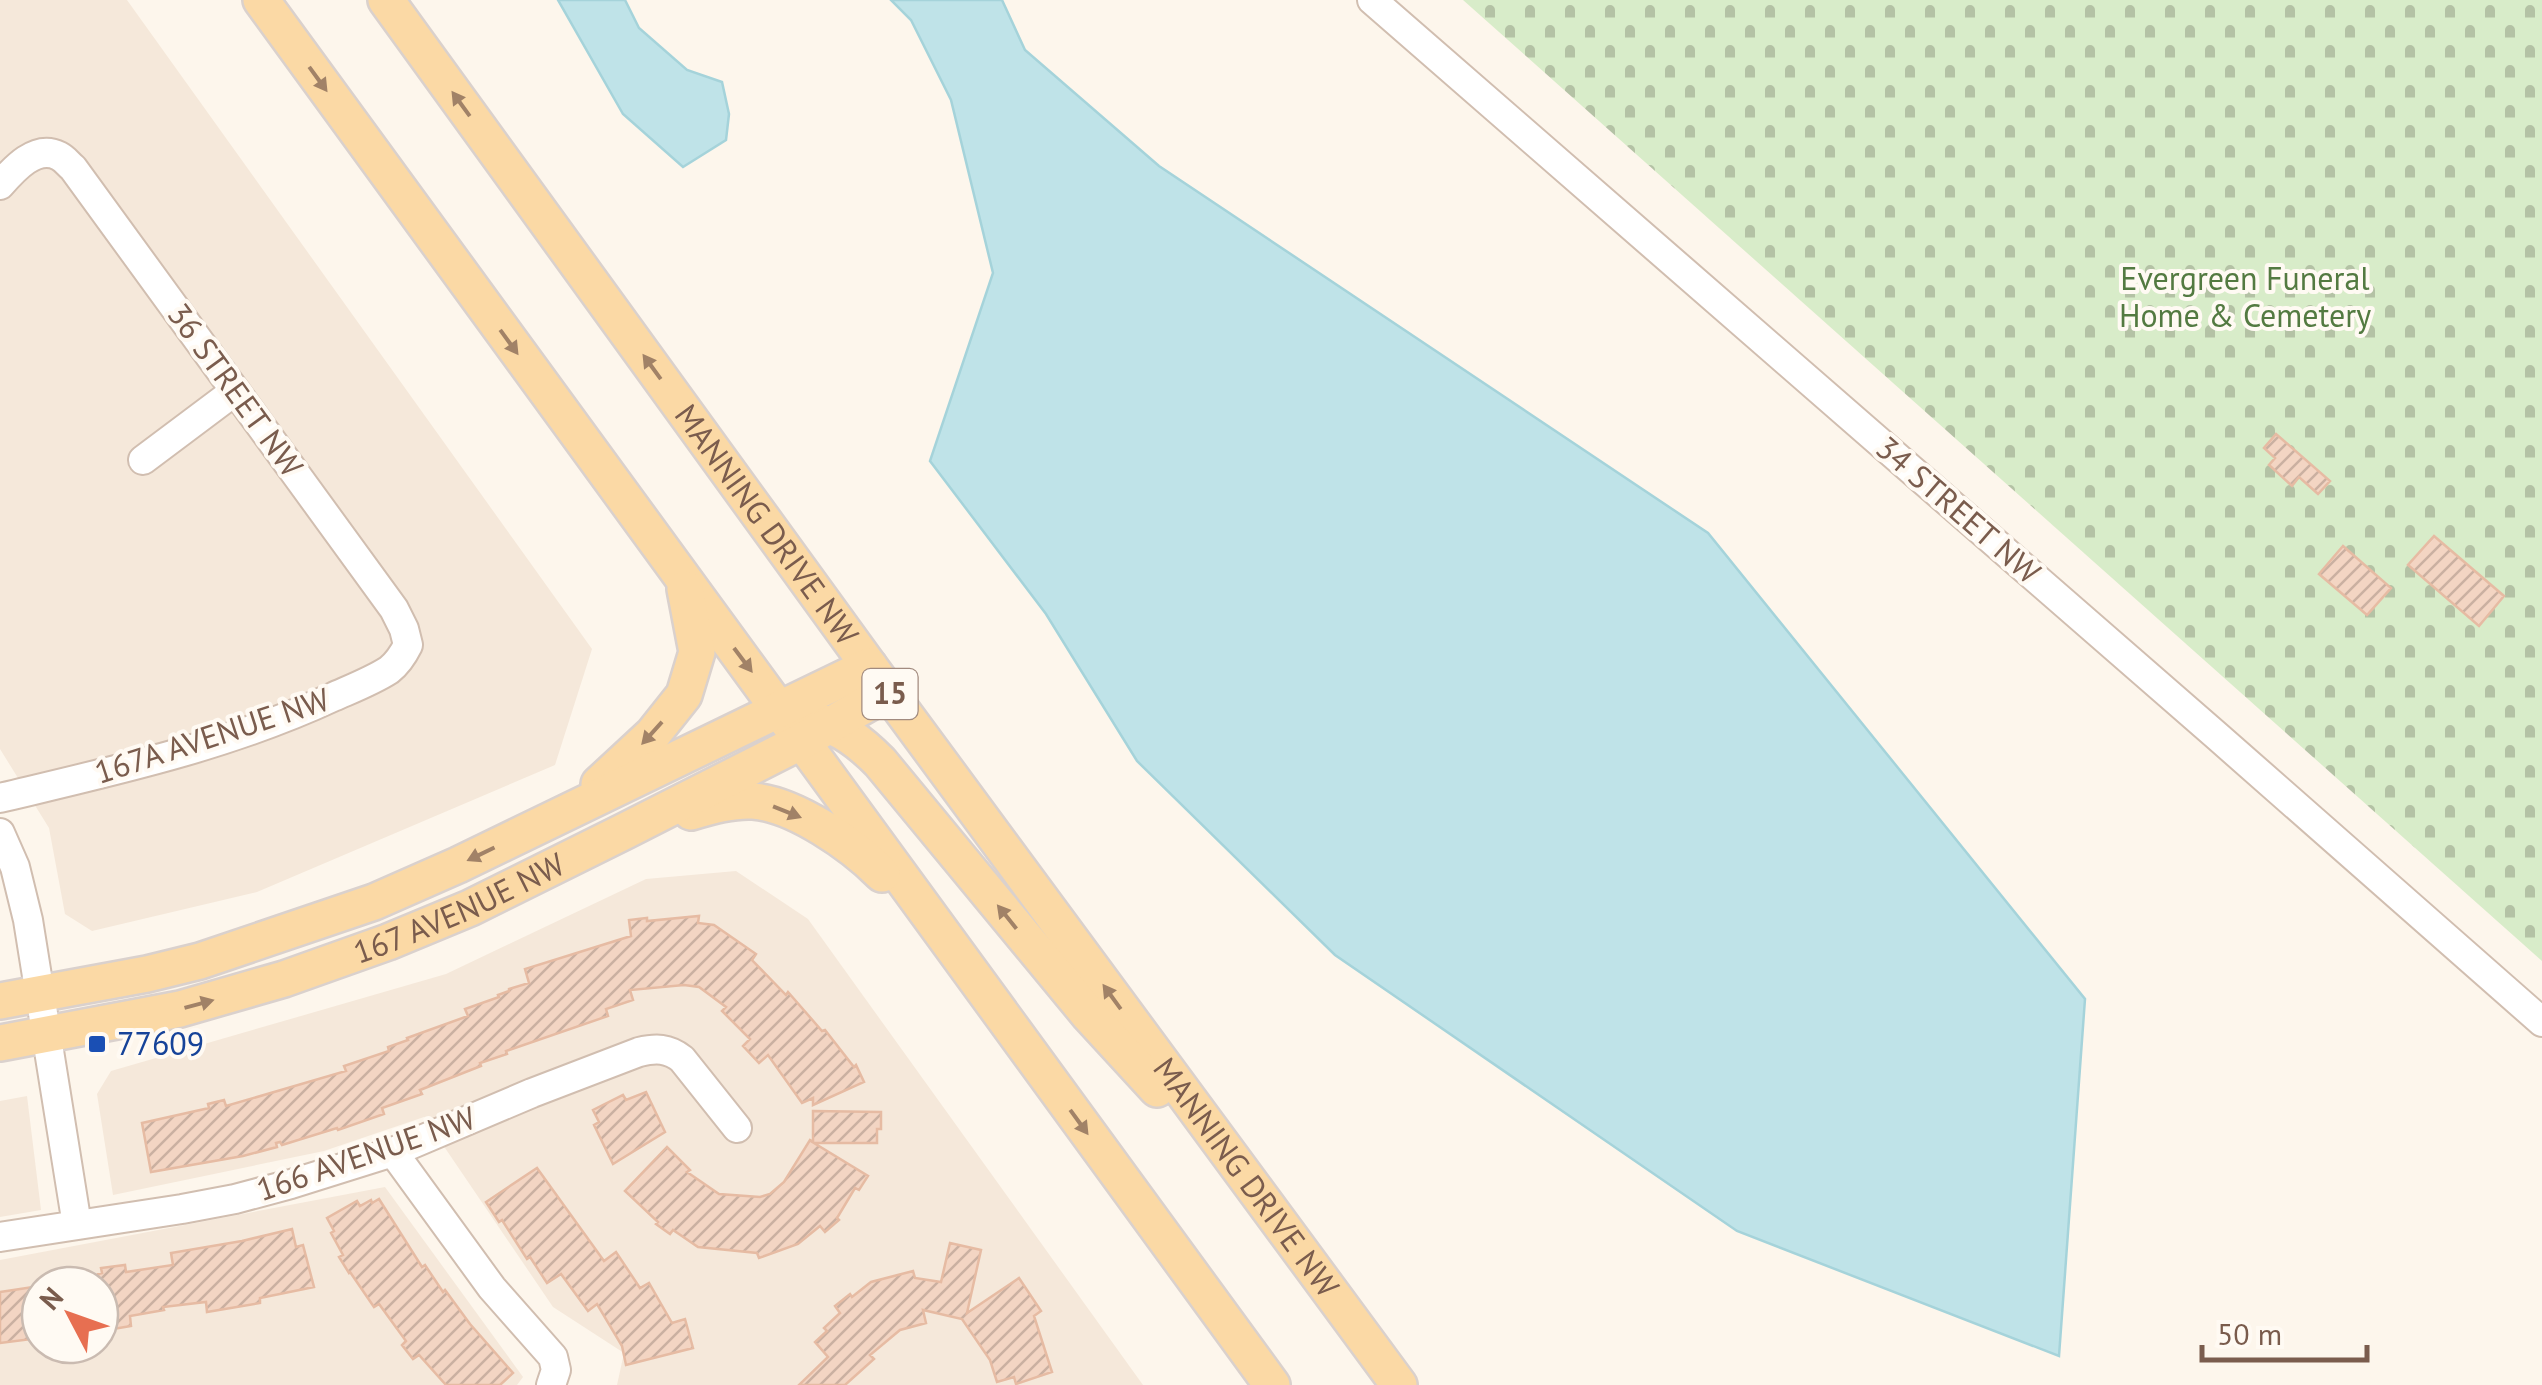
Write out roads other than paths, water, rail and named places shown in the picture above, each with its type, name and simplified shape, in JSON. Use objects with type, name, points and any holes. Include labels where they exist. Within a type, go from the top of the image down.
[{"type":"main road","points":[[260,0],[780,709],[817,733],[862,744],[880,762],[1099,1027],[1238,1169]]},
{"type":"main road","name":"MANNING DRIVE NW","points":[[386,0],[878,679],[1398,1385]]},
{"type":"main road","points":[[569,812],[653,734],[684,695],[697,652],[684,580]]},
{"type":"main road","name":"167 AVENUE NW","points":[[0,1043],[44,1016],[374,902],[780,709],[878,679]]},
{"type":"main road","name":"167 AVENUE NW","points":[[0,1001],[44,1016],[180,1009],[355,954],[470,908],[817,733],[878,679]]},
{"type":"main road","points":[[817,733],[939,931],[1272,1385]]},
{"type":"main road","points":[[626,832],[735,801],[771,805],[809,821],[863,856],[939,931]]},
{"type":"street","name":"34 STREET NW","points":[[1372,0],[2542,1022]]},
{"type":"street","name":"36 STREET NW","points":[[0,185],[23,161],[42,152],[58,156],[73,168],[394,609],[408,646]]},
{"type":"street","points":[[143,460],[235,391]]},
{"type":"street","name":"167A AVENUE NW","points":[[0,798],[144,763],[256,728],[312,707],[388,670],[408,646]]},
{"type":"street","points":[[0,832],[23,897],[77,1225]]},
{"type":"street","name":"166 AVENUE NW","points":[[0,1237],[235,1199],[347,1168],[639,1052],[664,1049],[674,1053],[737,1128]]},
{"type":"street","points":[[393,1152],[492,1288],[544,1344],[553,1357],[553,1377]]},
{"type":"water","points":[[558,0],[625,0],[639,28],[687,70],[722,82],[729,114],[726,140],[683,167],[623,114]]},
{"type":"water","points":[[891,0],[1002,0],[1025,50],[1159,166],[1708,533],[2085,999],[2059,1356],[1737,1231],[1335,955],[1137,761],[1046,614],[930,461],[993,273],[951,100],[911,20]]},
{"type":"place","name":"77609","points":[[97,1044]]},
{"type":"park label","name":"Evergreen Funeral Home & Cemetery","points":[[2245,298]]}]
